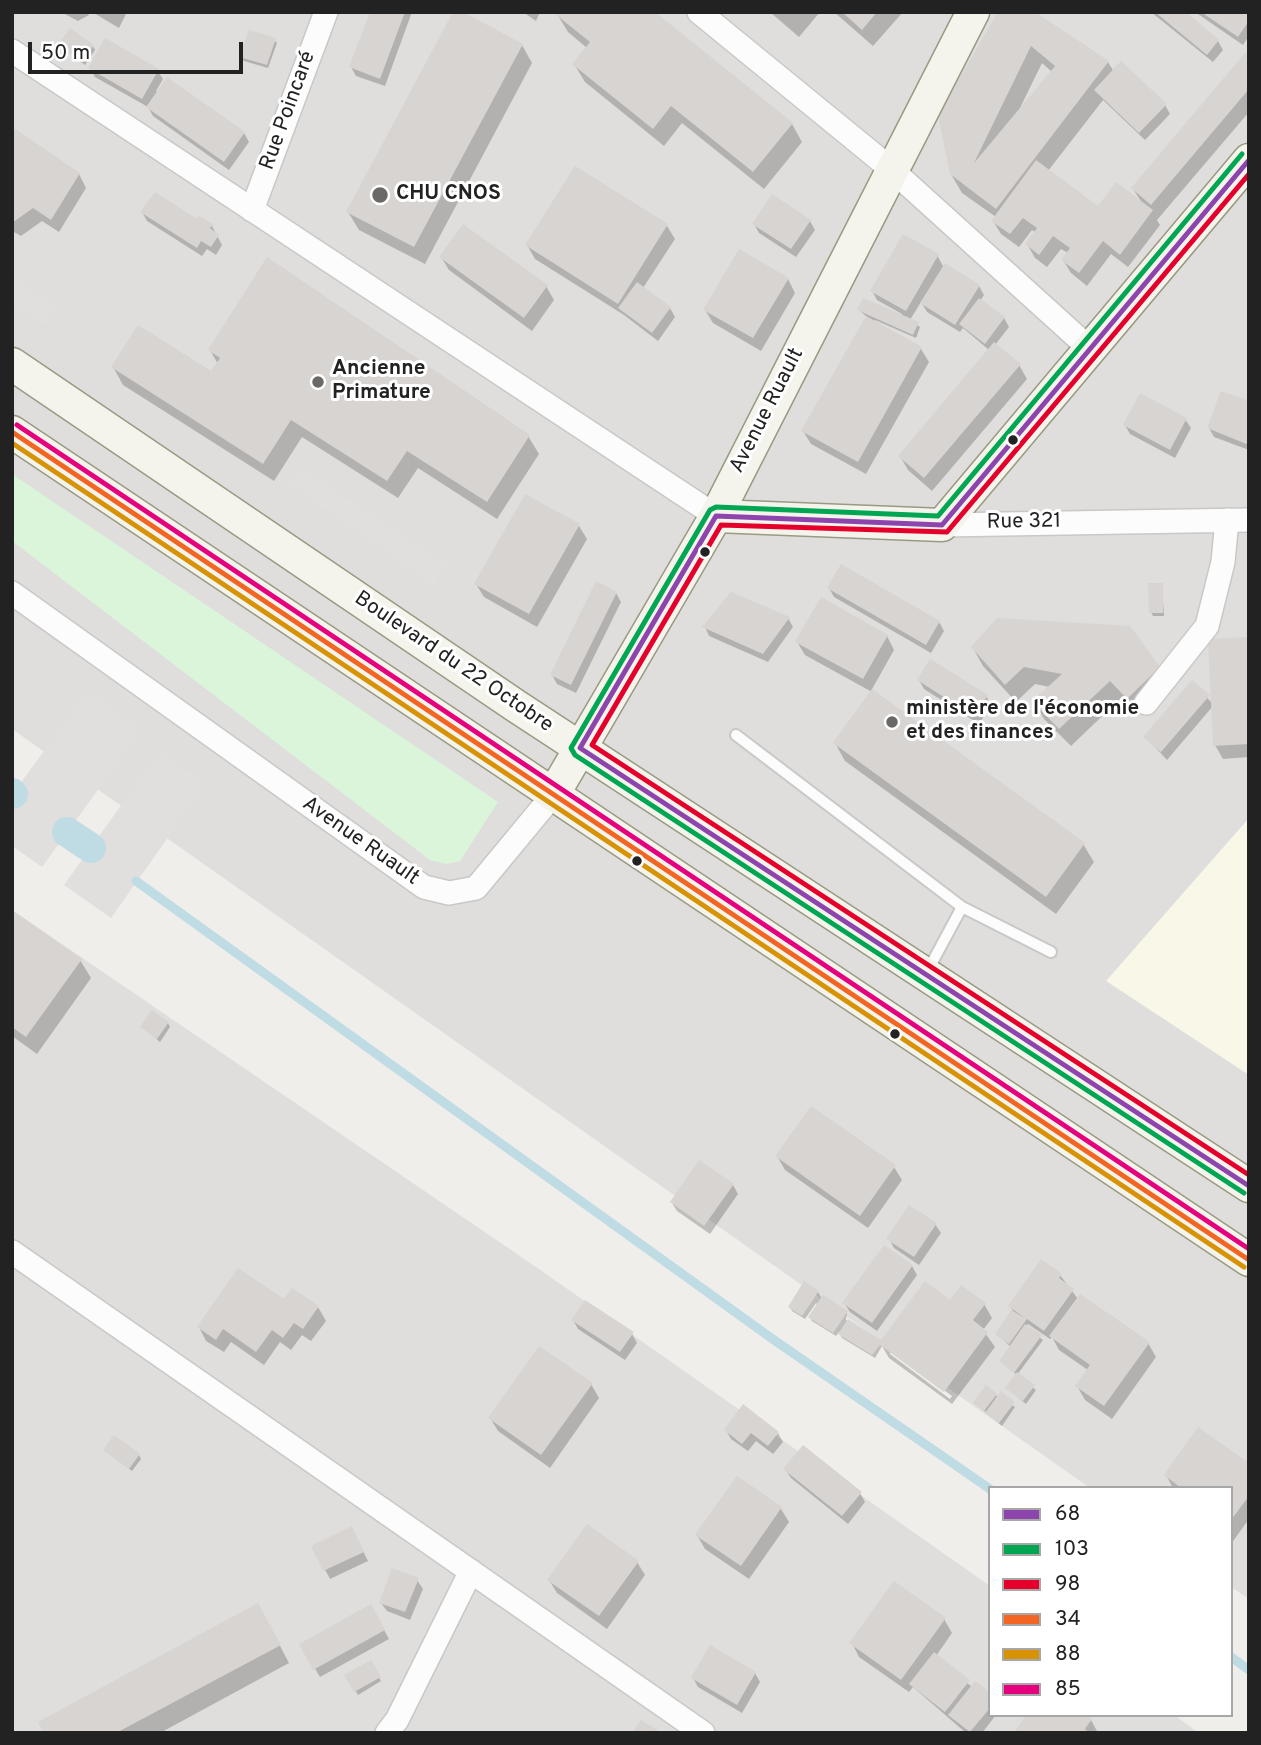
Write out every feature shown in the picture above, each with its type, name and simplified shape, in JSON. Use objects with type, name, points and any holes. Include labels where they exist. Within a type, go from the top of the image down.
[{"type":"main road","name":"Avenue Ruault","points":[[553,795],[716,516],[973,12]]},
{"type":"main road","points":[[942,524],[1249,160]]},
{"type":"main road","name":"Boulevard du 22 Octobre","points":[[12,364],[580,748],[1249,1186]]},
{"type":"main road","points":[[12,432],[1249,1260]]},
{"type":"main road","name":"Rue 321","points":[[716,516],[942,524]]},
{"type":"street","name":"Rue Poincaré","points":[[252,210],[326,12]]},
{"type":"street","points":[[699,12],[891,169],[1089,348]]},
{"type":"street","points":[[12,51],[716,516]]},
{"type":"street","points":[[1146,704],[1207,626],[1223,562],[1238,520]]},
{"type":"street","name":"Rue 321","points":[[942,524],[1238,520]]},
{"type":"street","name":"Avenue Ruault","points":[[12,593],[424,887],[449,893],[476,888],[553,795]]},
{"type":"street","points":[[12,1252],[703,1733]]},
{"type":"street","points":[[387,1733],[397,1720],[471,1571]]},
{"type":"lane","points":[[736,735],[962,906],[1051,952]]},
{"type":"lane","points":[[925,974],[962,906]]},
{"type":"shaded area","points":[[12,12],[1249,12],[1249,1599],[1233,1588],[1233,1486],[1087,1486],[12,729]]},
{"type":"shaded area","points":[[12,276],[59,307],[45,326],[12,303]]},
{"type":"shaded area","points":[[299,467],[447,564],[433,586],[288,483]]},
{"type":"shaded area","points":[[88,690],[142,729],[42,867],[12,846],[12,795]]},
{"type":"shaded area","points":[[160,751],[206,784],[111,918],[64,885]]},
{"type":"shaded area","points":[[1249,818],[1249,1075],[1106,981]]},
{"type":"shaded area","points":[[12,910],[539,1269],[988,1585],[988,1717],[1177,1717],[1199,1733],[12,1733]]},
{"type":"green space","points":[[12,474],[498,802],[460,861],[446,864],[430,860],[12,541]]},
{"type":"building","points":[[370,12],[405,12],[380,79],[349,67]]},
{"type":"building","points":[[453,12],[463,12],[523,44],[414,247],[346,212]]},
{"type":"building","points":[[655,12],[793,123],[753,172],[671,106],[653,129],[572,64],[590,42],[555,14]]},
{"type":"building","points":[[842,12],[877,12],[862,30]]},
{"type":"building","points":[[998,12],[1035,12],[1109,61],[996,209],[950,174],[938,115]],"holes":[[[1031,46],[1055,66],[974,163]]]},
{"type":"building","points":[[1155,12],[1186,12],[1219,40],[1207,55]]},
{"type":"building","points":[[1201,12],[1249,12],[1249,21],[1238,37]]},
{"type":"building","points":[[70,28],[94,45],[83,62],[58,45]]},
{"type":"building","points":[[249,30],[276,38],[267,65],[239,57]]},
{"type":"building","points":[[105,38],[159,69],[142,99],[88,68]]},
{"type":"building","points":[[1245,53],[1249,56],[1249,89],[1151,205],[1131,188]]},
{"type":"building","points":[[1121,61],[1167,104],[1139,133],[1094,90]]},
{"type":"building","points":[[167,77],[245,132],[224,162],[146,107]]},
{"type":"building","points":[[12,127],[80,173],[51,220],[33,208],[12,223]]},
{"type":"building","points":[[1036,160],[1098,206],[1116,182],[1153,210],[1120,255],[1103,241],[1079,273],[1061,260],[1070,248],[1053,236],[1039,255],[1025,244],[1037,228],[1023,218],[1010,234],[991,221]]},
{"type":"building","points":[[575,166],[668,224],[618,304],[525,245]]},
{"type":"building","points":[[155,192],[197,219],[199,216],[213,224],[210,228],[219,235],[211,247],[201,241],[197,248],[140,212]]},
{"type":"building","points":[[772,194],[811,220],[791,249],[752,224]]},
{"type":"building","points":[[463,224],[548,285],[524,318],[439,257]]},
{"type":"building","points":[[903,234],[939,254],[906,311],[870,291]]},
{"type":"building","points":[[739,249],[789,278],[753,338],[703,310]]},
{"type":"building","points":[[267,257],[530,435],[487,502],[407,451],[387,481],[291,420],[263,464],[111,367],[138,325],[211,371],[220,358],[208,350]]},
{"type":"building","points":[[945,263],[980,285],[955,325],[920,303]]},
{"type":"building","points":[[637,282],[671,307],[652,333],[618,308]]},
{"type":"building","points":[[863,298],[919,322],[913,335],[857,310]]},
{"type":"building","points":[[979,298],[1005,317],[985,344],[959,324]]},
{"type":"building","points":[[866,316],[922,347],[858,462],[801,431]]},
{"type":"building","points":[[994,342],[1021,364],[924,478],[898,456]]},
{"type":"building","points":[[1221,391],[1249,401],[1249,445],[1207,428]]},
{"type":"building","points":[[1140,393],[1187,418],[1170,450],[1123,425]]},
{"type":"building","points":[[525,494],[580,524],[529,614],[474,584]]},
{"type":"building","points":[[841,564],[940,621],[926,645],[827,588]]},
{"type":"building","points":[[596,581],[617,592],[571,685],[550,675]]},
{"type":"building","points":[[1148,583],[1163,583],[1163,613],[1149,613]]},
{"type":"building","points":[[731,592],[790,617],[763,654],[702,627]]},
{"type":"building","points":[[821,597],[888,635],[863,679],[795,642]]},
{"type":"building","points":[[997,618],[1130,626],[1160,667],[1127,699],[1110,681],[1059,729],[1032,701],[1062,674],[1024,667],[1005,685],[971,647]]},
{"type":"building","points":[[1249,637],[1249,744],[1213,746],[1208,639]]},
{"type":"building","points":[[930,659],[988,695],[974,716],[917,680]]},
{"type":"building","points":[[1192,680],[1210,695],[1161,752],[1143,737]]},
{"type":"building","points":[[872,689],[1085,843],[1046,897],[833,743]]},
{"type":"building","points":[[12,910],[82,959],[26,1037],[12,1027]]},
{"type":"building","points":[[152,1010],[169,1022],[157,1039],[140,1027]]},
{"type":"building","points":[[811,1106],[896,1165],[860,1216],[775,1156]]},
{"type":"building","points":[[699,1160],[734,1184],[704,1226],[670,1202]]},
{"type":"building","points":[[909,1205],[937,1223],[914,1257],[886,1239]]},
{"type":"building","points":[[884,1245],[913,1265],[872,1323],[842,1303]]},
{"type":"building","points":[[1041,1259],[1062,1274],[1059,1278],[1074,1289],[1044,1331],[1027,1319],[1009,1344],[995,1334],[1011,1310],[1025,1318],[1008,1306]]},
{"type":"building","points":[[238,1268],[284,1299],[292,1288],[319,1306],[303,1329],[294,1323],[283,1338],[272,1330],[256,1352],[223,1329],[216,1340],[197,1327]]},
{"type":"building","points":[[804,1281],[819,1291],[802,1316],[788,1307]]},
{"type":"building","points":[[925,1281],[950,1300],[961,1285],[986,1303],[973,1320],[988,1332],[944,1392],[880,1345],[872,1355],[838,1334],[848,1319],[881,1340]]},
{"type":"building","points":[[1080,1294],[1150,1342],[1104,1406],[1075,1386],[1090,1365],[1049,1336]]},
{"type":"building","points":[[823,1295],[848,1311],[833,1333],[808,1317]]},
{"type":"building","points":[[585,1300],[634,1332],[620,1352],[571,1320]]},
{"type":"building","points":[[1025,1324],[1042,1335],[1014,1373],[999,1361]]},
{"type":"building","points":[[539,1346],[593,1383],[541,1455],[488,1418]]},
{"type":"building","points":[[1017,1372],[1035,1385],[1023,1401],[1005,1388]]},
{"type":"building","points":[[986,1385],[997,1394],[984,1411],[973,1403]]},
{"type":"building","points":[[1001,1391],[1015,1402],[999,1423],[985,1413]]},
{"type":"building","points":[[743,1404],[779,1432],[768,1446],[751,1433],[742,1444],[724,1430]]},
{"type":"building","points":[[1198,1427],[1249,1463],[1249,1496],[1233,1517],[1233,1486],[1178,1486],[1164,1475]]},
{"type":"building","points":[[114,1435],[140,1454],[129,1469],[103,1450]]},
{"type":"building","points":[[803,1445],[862,1492],[842,1516],[783,1469]]},
{"type":"building","points":[[737,1476],[782,1507],[741,1566],[695,1535]]},
{"type":"building","points":[[587,1524],[639,1561],[599,1616],[547,1580]]},
{"type":"building","points":[[352,1526],[364,1552],[323,1571],[311,1546]]},
{"type":"building","points":[[392,1568],[419,1578],[405,1612],[379,1603]]},
{"type":"building","points":[[894,1581],[946,1618],[901,1680],[849,1643]]},
{"type":"building","points":[[258,1603],[281,1645],[116,1733],[44,1733],[38,1722]]},
{"type":"building","points":[[371,1604],[385,1630],[313,1670],[299,1644]]},
{"type":"building","points":[[710,1645],[756,1672],[737,1705],[691,1678]]},
{"type":"building","points":[[934,1652],[970,1680],[945,1712],[909,1684]]},
{"type":"building","points":[[371,1660],[381,1677],[354,1692],[344,1675]]},
{"type":"building","points":[[975,1681],[988,1691],[988,1710],[970,1732],[948,1715]]},
{"type":"building","points":[[1025,1717],[1092,1719],[1085,1729],[1089,1733],[1014,1733]]},
{"type":"building","points":[[641,1720],[662,1733],[632,1733]]},
{"type":"waterway","points":[[67,832],[91,848]]},
{"type":"waterway","points":[[136,881],[774,1340],[988,1488]]},
{"type":"waterway","points":[[1233,1658],[1249,1670]]},
{"type":"transit line","name":"103","points":[[1242,154],[938,516],[716,507],[710,510],[571,748],[575,755],[1244,1193]]},
{"type":"transit line","name":"68","points":[[1249,160],[942,525],[716,516],[580,748],[1249,1186]]},
{"type":"transit line","name":"98","points":[[1249,174],[947,532],[721,525],[592,745],[1249,1175]]},
{"type":"transit line","name":"85","points":[[17,425],[1249,1249]]},
{"type":"transit line","name":"34","points":[[12,432],[1249,1260]]},
{"type":"transit line","name":"88","points":[[12,443],[1244,1267]]},
{"type":"place","name":"CHU CNOS","points":[[380,195]]},
{"type":"place","name":"Ancienne Primature","points":[[318,382]]},
{"type":"place","name":"ministère de l'économie et des finances","points":[[892,722]]}]
